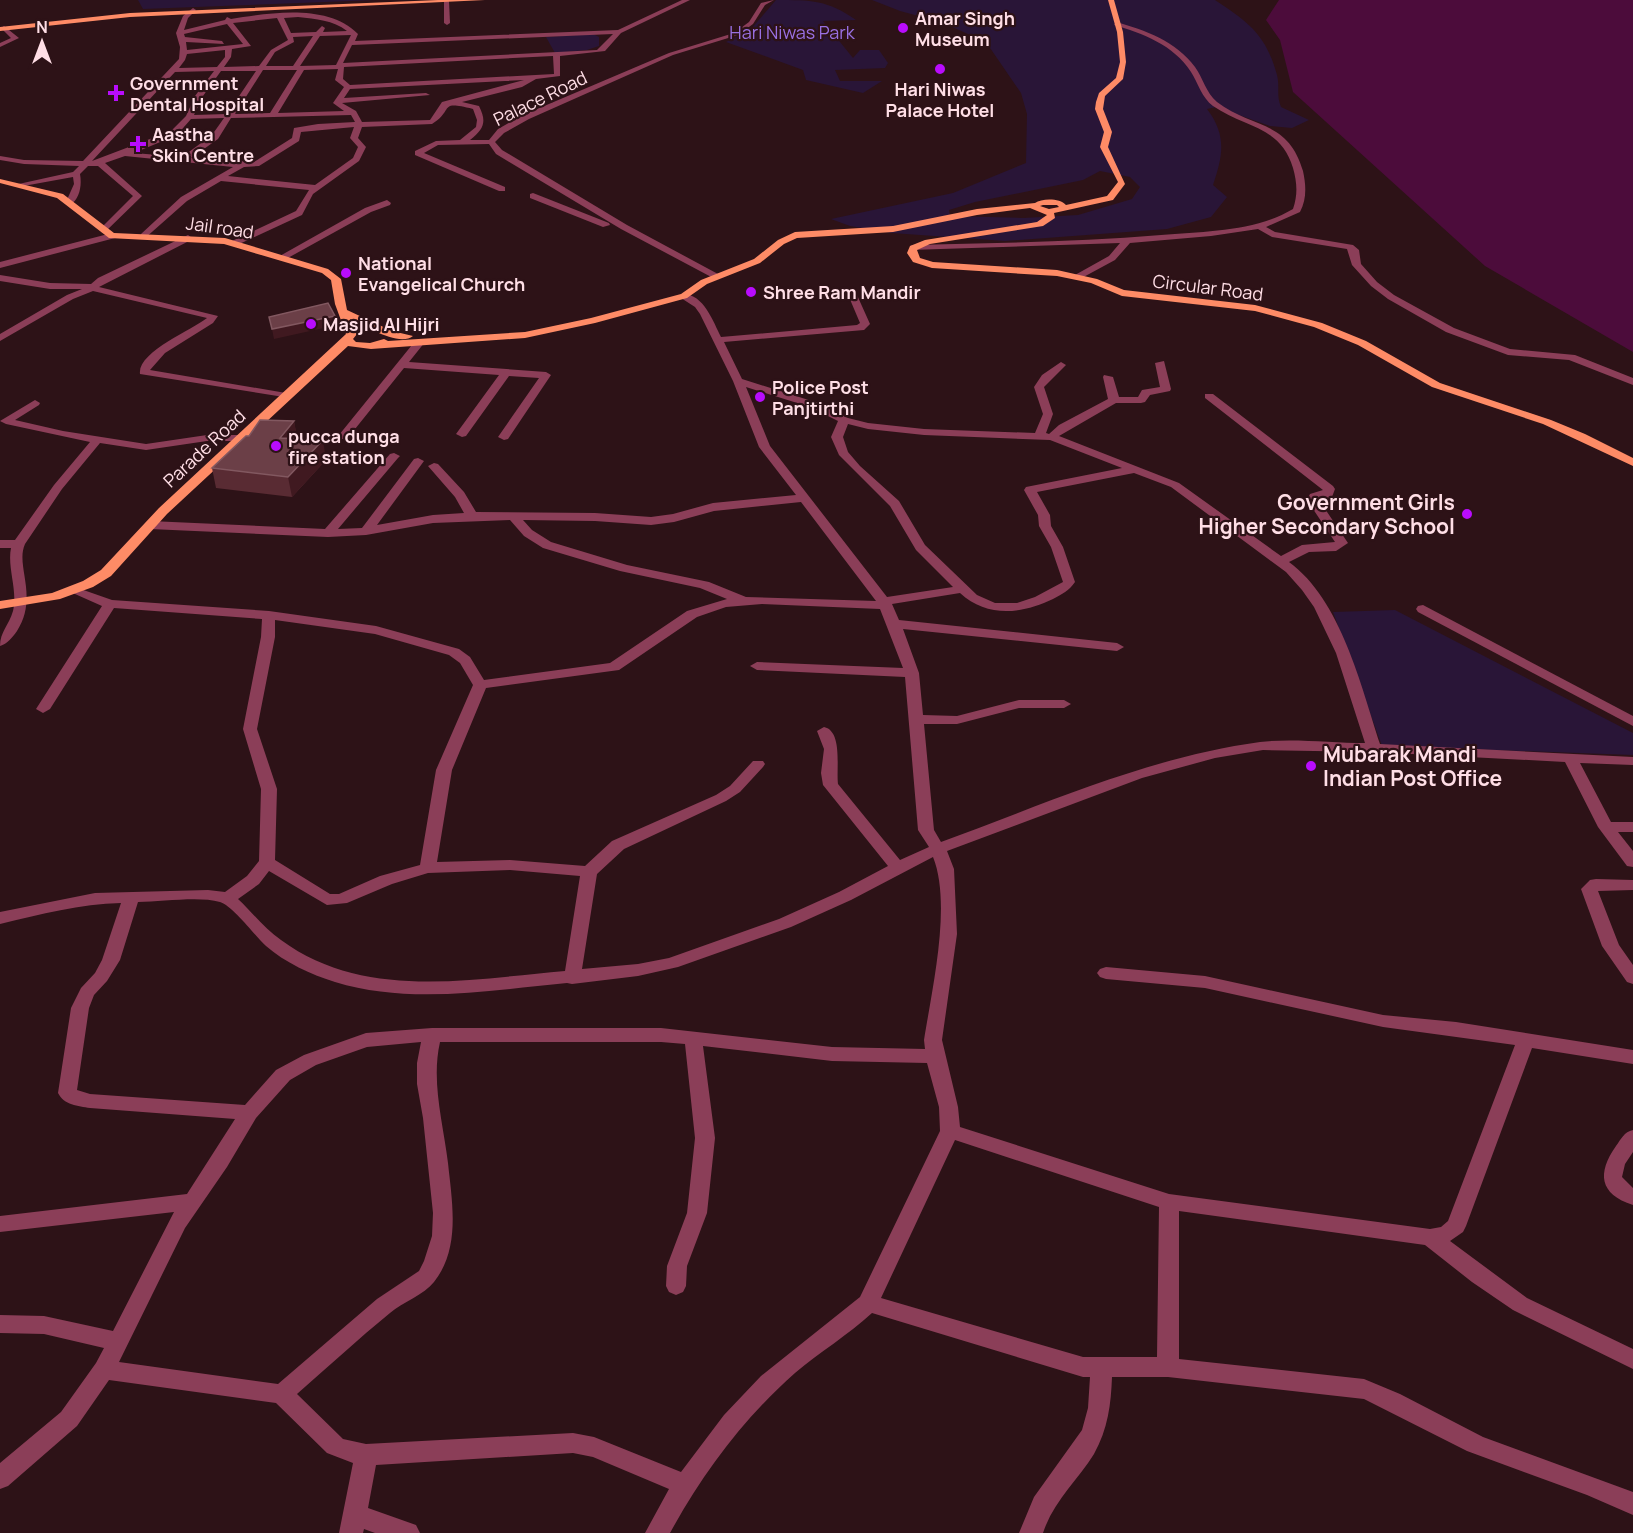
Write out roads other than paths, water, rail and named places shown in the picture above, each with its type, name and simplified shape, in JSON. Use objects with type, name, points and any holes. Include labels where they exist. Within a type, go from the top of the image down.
[{"type":"main road","points":[[394,3],[433,0]]},
{"type":"main road","points":[[1,28],[90,16],[482,0]]},
{"type":"main road","points":[[327,362],[349,338],[362,330],[441,339],[487,339],[558,330],[684,296],[715,276],[756,261],[781,242],[795,235],[893,230],[955,217],[1105,200],[1122,182],[1104,147],[1108,132],[1099,106],[1102,95],[1119,79],[1123,62],[1120,32],[1111,0]]},
{"type":"main road","points":[[0,181],[47,191],[70,202],[108,233]]},
{"type":"main road","points":[[1041,209],[1047,201],[1062,205]]},
{"type":"main road","points":[[913,248],[964,234],[1040,225],[1052,216],[1041,209]]},
{"type":"main road","name":"Jail road","points":[[108,233],[235,243],[284,257],[333,275],[339,285],[340,304],[344,312]]},
{"type":"main road","name":"Circular Road","points":[[913,248],[913,257],[932,265],[1017,269],[1078,277],[1122,292],[1238,305],[1317,324],[1362,343],[1436,385],[1547,422],[1581,436],[1633,463]]},
{"type":"main road","points":[[344,312],[385,332]]},
{"type":"main road","points":[[344,312],[349,338],[353,345],[441,339]]},
{"type":"main road","points":[[327,362],[387,341],[385,332]]},
{"type":"main road","name":"Parade Road","points":[[0,605],[72,591],[100,578],[150,525],[240,438],[327,362]]},
{"type":"main road","name":"Parade Road","points":[[21,601],[67,586],[112,565]]},
{"type":"street","points":[[173,70],[298,68],[601,51],[619,32],[687,0]]},
{"type":"street","name":"Palace Road","points":[[715,276],[629,229],[499,152],[491,142],[501,131],[536,113],[671,54],[736,34],[751,23],[764,4],[771,0]]},
{"type":"street","points":[[446,1],[447,22]]},
{"type":"street","points":[[182,22],[205,10]]},
{"type":"street","points":[[18,185],[50,181],[76,174],[173,70],[183,56],[180,36],[182,22],[191,11]]},
{"type":"street","points":[[180,36],[227,19],[279,15],[344,23],[354,33]]},
{"type":"street","points":[[184,159],[215,137],[273,51],[292,41],[279,15]]},
{"type":"street","points":[[183,56],[249,45],[227,19]]},
{"type":"street","points":[[305,26],[327,22]]},
{"type":"street","points":[[272,116],[327,22]]},
{"type":"street","points":[[913,248],[1127,240],[1219,233],[1257,225],[1290,214],[1300,203],[1301,182],[1286,143],[1276,135],[1215,104],[1206,96],[1193,69],[1172,50],[1146,33],[1116,24]]},
{"type":"street","points":[[503,79],[506,25]]},
{"type":"street","points":[[285,26],[295,26]]},
{"type":"street","points":[[0,45],[16,38],[1,28]]},
{"type":"street","points":[[450,82],[451,60],[457,28]]},
{"type":"street","points":[[352,43],[407,38],[456,39],[619,32]]},
{"type":"street","points":[[354,33],[352,43],[340,66],[339,80],[348,87],[558,76],[556,55]]},
{"type":"street","points":[[291,35],[354,33]]},
{"type":"street","points":[[180,36],[214,41],[229,49]]},
{"type":"street","points":[[392,85],[407,38]]},
{"type":"street","points":[[0,158],[101,164],[174,133],[189,117],[199,96],[228,57],[229,49]]},
{"type":"street","points":[[183,56],[228,57]]},
{"type":"street","points":[[124,154],[242,165],[256,164],[296,139],[297,130],[314,126],[432,122],[436,119],[439,108],[450,102],[519,85],[535,77]]},
{"type":"street","points":[[473,80],[473,95]]},
{"type":"street","points":[[422,83],[426,95],[439,108]]},
{"type":"street","points":[[338,101],[348,87]]},
{"type":"street","points":[[338,101],[426,95]]},
{"type":"street","points":[[338,101],[338,105],[353,113],[360,125]]},
{"type":"street","points":[[450,102],[476,108],[482,120],[481,127],[464,142]]},
{"type":"street","points":[[189,117],[353,113]]},
{"type":"street","points":[[235,243],[298,213],[315,188],[359,155],[362,147],[354,138],[360,125]]},
{"type":"street","points":[[491,142],[436,143],[418,153],[502,189]]},
{"type":"street","points":[[0,265],[108,233],[138,196],[101,164]]},
{"type":"street","points":[[144,236],[184,199],[242,165]]},
{"type":"street","points":[[70,202],[78,184],[76,174]]},
{"type":"street","points":[[220,178],[315,188]]},
{"type":"street","points":[[534,196],[612,227],[629,229]]},
{"type":"street","points":[[284,257],[368,210],[387,203]]},
{"type":"street","points":[[1257,225],[1272,234],[1350,247],[1354,250],[1357,265],[1374,284],[1391,297],[1457,333],[1508,352],[1570,357],[1633,382]]},
{"type":"street","points":[[0,338],[70,297],[188,238]]},
{"type":"street","points":[[1078,277],[1112,258],[1127,240]]},
{"type":"street","points":[[0,278],[50,286],[92,287],[213,316],[210,321],[167,347],[147,364],[144,372],[286,396]]},
{"type":"street","points":[[657,1533],[683,1484],[763,1388],[791,1363],[853,1319],[868,1303],[950,1131],[951,1113],[947,1093],[934,1056],[934,1025],[949,934],[945,869],[938,849],[926,830],[912,673],[884,603],[765,447],[738,381],[705,314],[699,305],[684,296]]},
{"type":"street","points":[[716,340],[860,328],[864,324],[854,297]]},
{"type":"street","points":[[343,437],[405,364],[420,342]]},
{"type":"street","points":[[1046,436],[1094,414],[1114,400],[1141,400],[1146,392],[1166,389],[1160,363]]},
{"type":"street","points":[[405,364],[543,374],[546,377],[504,437]]},
{"type":"street","points":[[1046,436],[1048,414],[1039,387],[1046,376],[1060,365]]},
{"type":"street","points":[[462,434],[507,371]]},
{"type":"street","points":[[1108,377],[1114,400]]},
{"type":"street","points":[[738,381],[814,405],[844,420],[868,426],[924,432],[1046,436],[1174,485],[1281,562],[1306,586],[1343,654],[1374,748]]},
{"type":"street","points":[[1209,396],[1329,489],[1328,494],[1314,497],[1313,500],[1342,543],[1336,547],[1306,548],[1281,562]]},
{"type":"street","points":[[3,420],[35,403]]},
{"type":"street","points":[[3,420],[97,440],[146,447],[207,438],[240,438]]},
{"type":"street","points":[[844,420],[837,437],[843,453],[890,499],[920,547],[963,589],[980,602],[1007,608],[1041,602],[1063,589],[1069,582],[1067,572],[1030,490],[1132,470]]},
{"type":"street","points":[[0,642],[18,620],[21,601],[16,550],[58,487],[97,440]]},
{"type":"street","points":[[328,533],[394,456]]},
{"type":"street","points":[[366,531],[418,461]]},
{"type":"street","points":[[434,466],[460,495],[472,516]]},
{"type":"street","points":[[150,525],[328,533],[366,531],[433,519],[472,516],[665,520],[712,507],[804,498]]},
{"type":"street","points":[[514,517],[528,533],[547,546],[624,568],[704,585],[742,601]]},
{"type":"street","points":[[0,544],[19,544]]},
{"type":"street","points":[[480,685],[614,667],[692,614],[742,601],[884,603],[963,589]]},
{"type":"street","points":[[72,591],[110,604],[269,615],[376,630],[434,644],[465,660],[480,685]]},
{"type":"street","points":[[43,710],[110,604]]},
{"type":"street","points":[[1423,609],[1633,722]]},
{"type":"street","points":[[228,898],[253,880],[267,862],[269,789],[250,729],[268,637],[269,615]]},
{"type":"street","points":[[894,624],[1117,647]]},
{"type":"street","points":[[757,666],[912,673]]},
{"type":"street","points":[[428,868],[444,770],[480,685]]},
{"type":"street","points":[[917,719],[957,720],[1019,704],[1064,704]]},
{"type":"street","points":[[824,731],[831,749],[829,773],[831,785],[896,866]]},
{"type":"street","points":[[0,918],[63,903],[132,896],[208,895],[228,898],[274,944],[310,965],[339,977],[372,984],[430,989],[572,978],[638,970],[672,963],[816,910],[896,866],[938,849],[1137,775],[1214,754],[1283,744],[1571,760],[1633,761]]},
{"type":"street","points":[[1571,760],[1606,827],[1633,862]]},
{"type":"street","points":[[572,978],[589,872],[618,844],[721,798],[735,789],[758,764]]},
{"type":"street","points":[[1606,827],[1633,826]]},
{"type":"street","points":[[267,862],[327,900],[341,899],[386,880],[428,868],[510,866],[589,872]]},
{"type":"street","points":[[1633,885],[1596,884],[1589,889],[1611,946],[1633,978]]},
{"type":"street","points":[[132,896],[111,960],[101,977],[87,992],[80,1008],[67,1093],[74,1098],[90,1101],[249,1113]]},
{"type":"street","points":[[1106,973],[1205,982],[1383,1021],[1633,1057]]},
{"type":"street","points":[[0,1478],[57,1432],[104,1370],[120,1342],[166,1245],[249,1113],[283,1075],[310,1060],[366,1040],[432,1035],[662,1035],[832,1054],[934,1056]]},
{"type":"street","points":[[282,1394],[384,1305],[426,1276],[434,1263],[442,1236],[443,1213],[434,1118],[426,1084],[426,1063],[432,1035]]},
{"type":"street","points":[[676,1286],[677,1266],[697,1213],[705,1138],[693,1038]]},
{"type":"street","points":[[950,1131],[1169,1202],[1430,1237],[1446,1234],[1456,1226],[1526,1040]]},
{"type":"street","points":[[1633,1137],[1615,1164],[1611,1180],[1614,1187],[1633,1197]]},
{"type":"street","points":[[0,1224],[191,1202]]},
{"type":"street","points":[[1168,1367],[1169,1202]]},
{"type":"street","points":[[1430,1237],[1479,1276],[1520,1304],[1633,1359]]},
{"type":"street","points":[[868,1303],[1066,1364],[1102,1368],[1168,1367],[1364,1389],[1383,1395],[1475,1444],[1567,1476],[1633,1504]]},
{"type":"street","points":[[0,1324],[44,1325],[120,1342]]},
{"type":"street","points":[[1031,1533],[1034,1519],[1044,1498],[1085,1447],[1093,1432],[1098,1417],[1102,1368]]},
{"type":"street","points":[[104,1370],[282,1394],[335,1446],[349,1452],[366,1455],[573,1443],[594,1447],[683,1484]]},
{"type":"street","points":[[366,1455],[353,1524],[408,1533]]},
{"type":"place","name":"Amar Singh Museum","points":[[903,28]]},
{"type":"place","name":"Hari Niwas Palace Hotel","points":[[940,69]]},
{"type":"place","name":"Government Dental Hospital","points":[[116,93]]},
{"type":"place","name":"Aastha Skin Centre","points":[[138,144]]},
{"type":"place","name":"National Evangelical Church","points":[[346,273]]},
{"type":"place","name":"Shree Ram Mandir","points":[[751,292]]},
{"type":"place","name":"Masjid Al Hijri","points":[[311,324]]},
{"type":"place","name":"Police Post Panjtirthi","points":[[760,397]]},
{"type":"place","name":"pucca dunga fire station","points":[[276,446]]},
{"type":"place","name":"Government Girls Higher Secondary School","points":[[1467,514]]},
{"type":"place","name":"Mubarak Mandi Indian Post Office","points":[[1311,766]]},
{"type":"park label","name":"Hari Niwas Park","points":[[792,32]]}]
